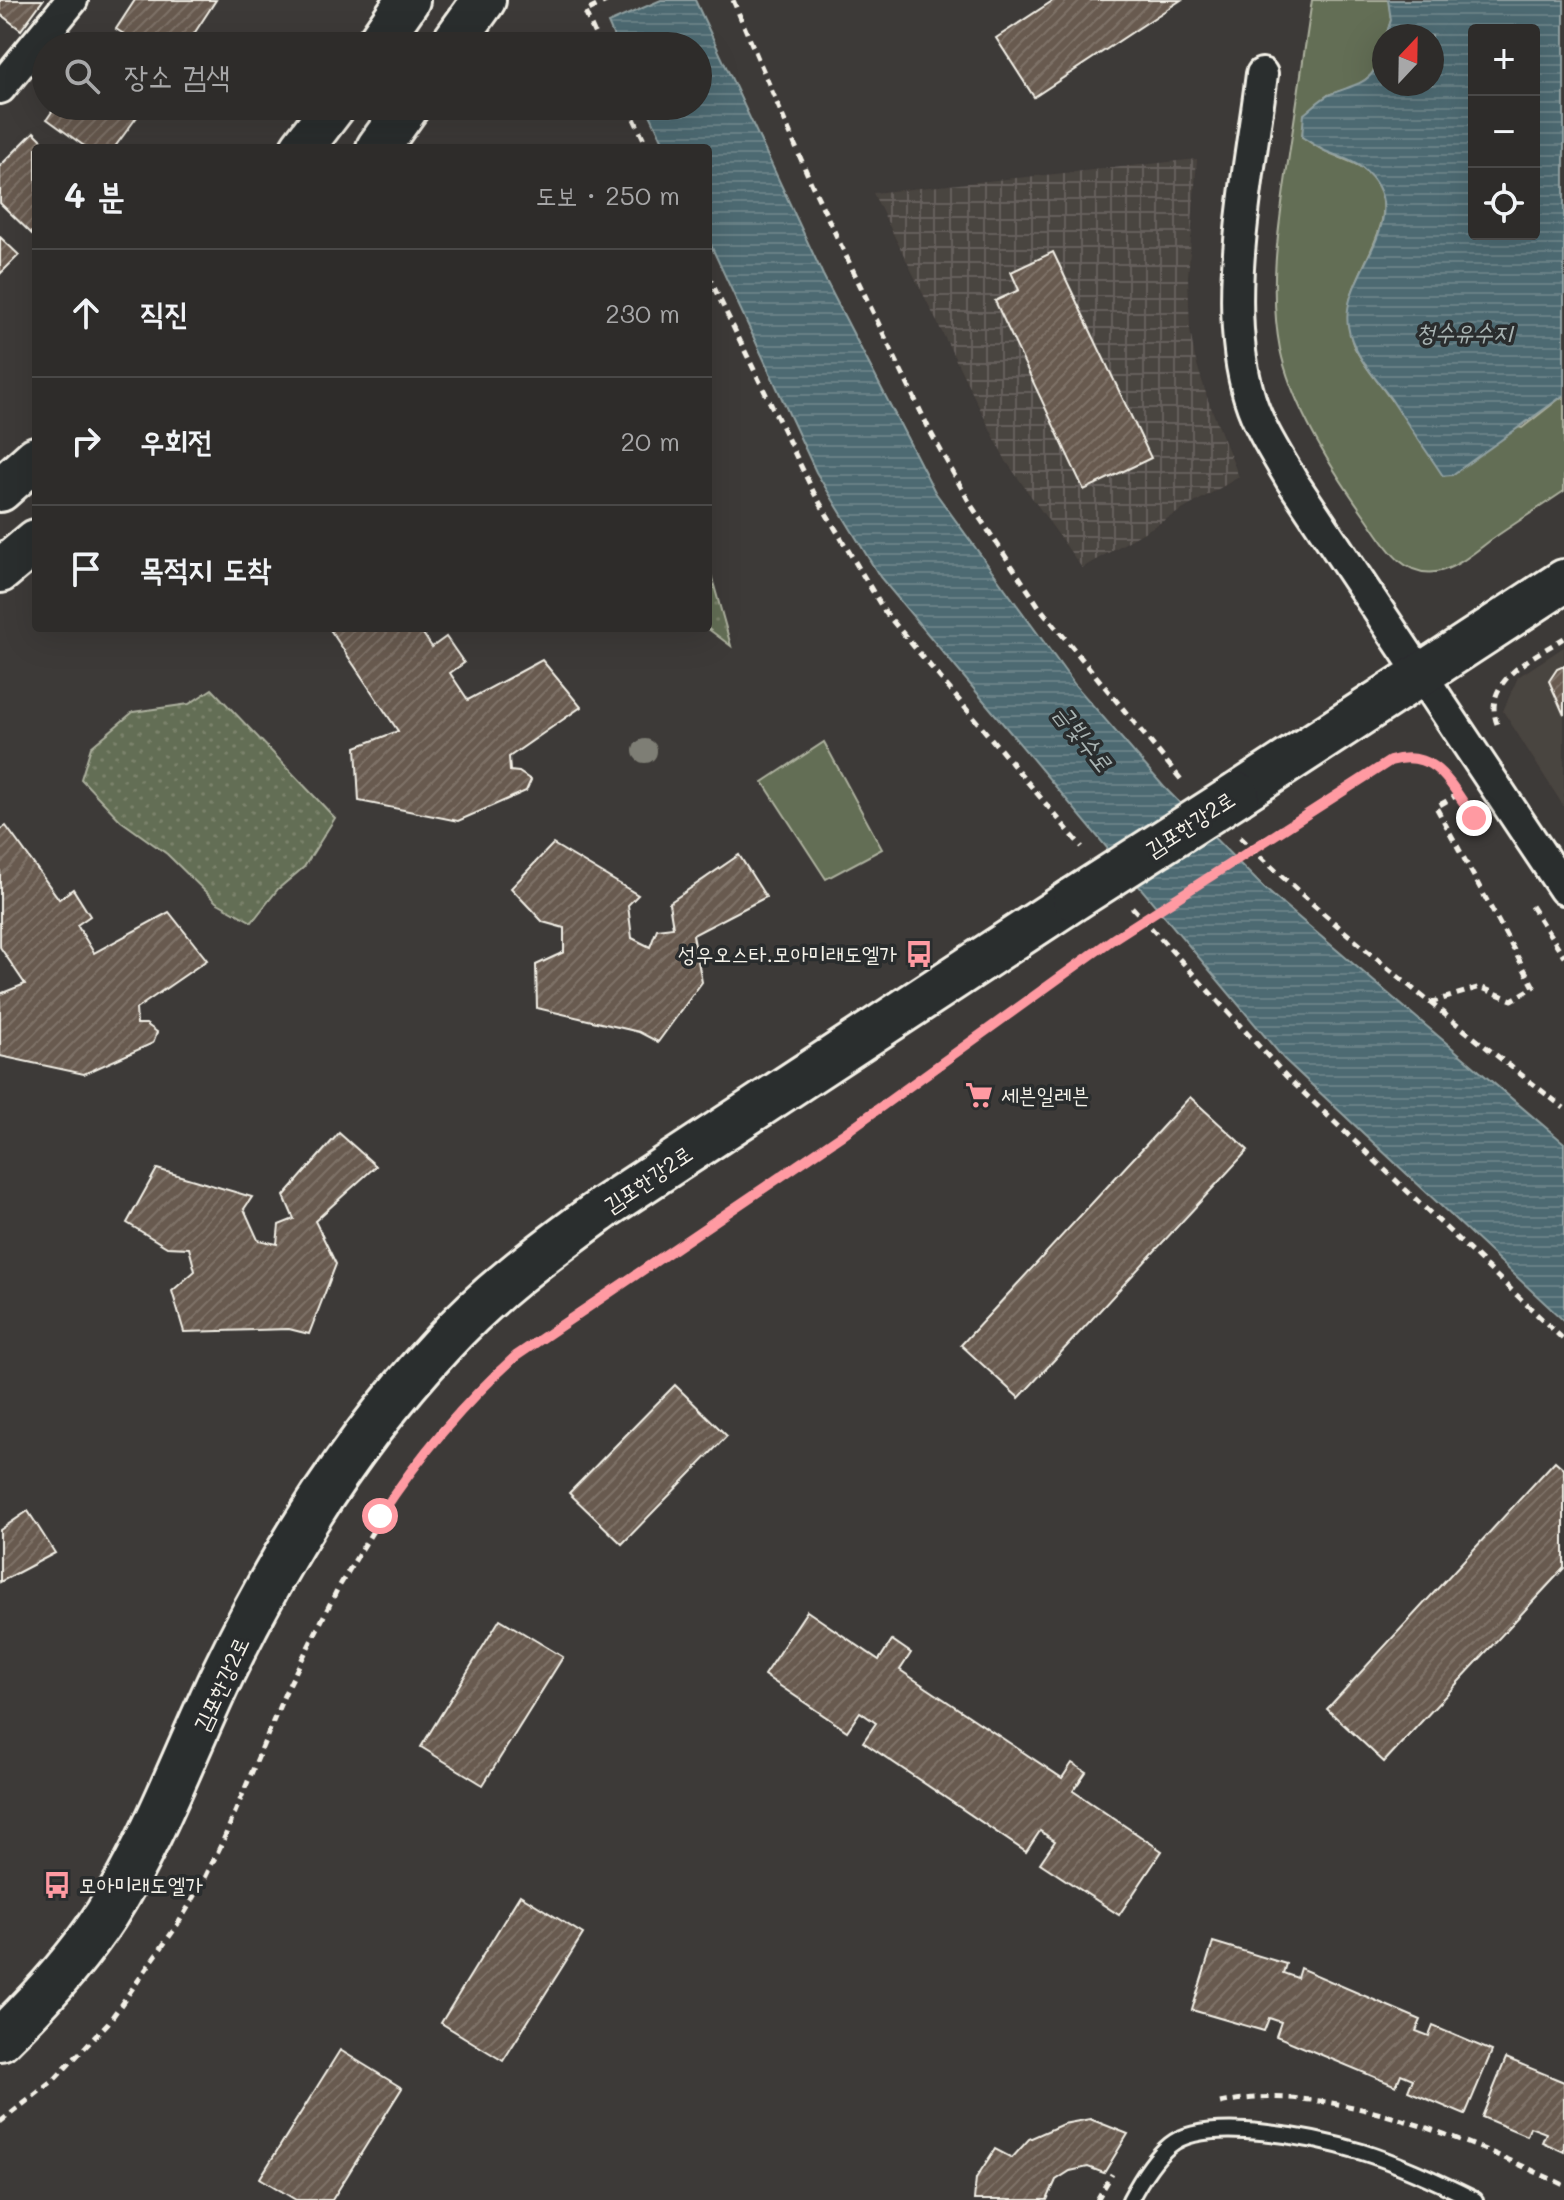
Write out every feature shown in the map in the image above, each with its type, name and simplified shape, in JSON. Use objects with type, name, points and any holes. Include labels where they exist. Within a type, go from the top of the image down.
[{"type":"street","points":[[46,32],[72,0]]},
{"type":"street","points":[[386,32],[408,0]]},
{"type":"street","points":[[461,32],[484,0]]},
{"type":"street","points":[[0,88],[32,49]]},
{"type":"street","points":[[1262,74],[1236,287],[1239,346],[1250,398],[1267,437],[1292,481],[1564,889]]},
{"type":"street","points":[[305,144],[323,120]]},
{"type":"street","points":[[381,144],[398,120]]},
{"type":"street","points":[[0,571],[32,544]]},
{"type":"street","name":"김포한강2로","points":[[0,2039],[36,2004],[106,1916],[169,1799],[223,1674],[276,1573],[346,1463],[443,1342],[530,1261],[605,1207],[1564,581]]},
{"type":"lane","points":[[1130,2200],[1151,2166],[1171,2144],[1196,2134],[1233,2130],[1310,2140],[1363,2153],[1439,2182],[1475,2200]]},
{"type":"path","points":[[594,32],[585,12],[608,0]]},
{"type":"path","points":[[733,0],[812,185],[925,420],[971,505],[1040,608],[1185,784]]},
{"type":"path","points":[[635,120],[646,144]]},
{"type":"path","points":[[1499,727],[1493,711],[1496,693],[1506,678],[1519,666],[1564,638]]},
{"type":"path","points":[[0,2122],[54,2080],[108,2023],[176,1927],[223,1841],[285,1693],[344,1578],[405,1478],[441,1431],[516,1356],[842,1135],[1113,939],[1390,761],[1404,757],[1420,758],[1433,765],[1465,806]]},
{"type":"path","points":[[1429,1004],[1480,987],[1512,1000],[1534,987],[1436,807],[1457,795]]},
{"type":"path","points":[[1238,835],[1429,1004],[1564,1108]]},
{"type":"path","points":[[1525,897],[1564,956]]},
{"type":"shaded area","points":[[1197,159],[1188,277],[1190,330],[1208,400],[1239,477],[1082,568],[1006,461],[873,193]]},
{"type":"shaded area","points":[[1564,647],[1564,807],[1503,711],[1518,677]]},
{"type":"green space","points":[[1312,0],[1388,0],[1390,24],[1372,24],[1372,74],[1359,85],[1328,95],[1305,114],[1302,137],[1364,169],[1375,180],[1382,194],[1381,225],[1349,305],[1353,344],[1391,400],[1522,428],[1564,395],[1564,491],[1461,562],[1444,570],[1423,572],[1402,563],[1379,536],[1339,478],[1303,414],[1286,370],[1280,349],[1275,302],[1281,209]]},
{"type":"green space","points":[[712,578],[731,646],[712,632]]},
{"type":"green space","points":[[212,689],[335,818],[304,867],[278,889],[252,922],[216,902],[167,854],[121,821],[81,779],[91,747],[133,712],[189,704]]},
{"type":"green space","points":[[824,742],[882,849],[826,879],[763,782]]},
{"type":"water","points":[[661,0],[695,0],[710,32],[612,32],[608,23]]},
{"type":"water","name":"청수유수지","points":[[1388,0],[1564,0],[1564,395],[1452,475],[1443,476],[1365,364],[1350,336],[1348,306],[1381,225],[1383,206],[1378,186],[1358,165],[1302,137],[1304,114],[1320,100],[1360,83],[1372,74],[1372,96],[1444,96],[1444,24],[1390,24]]},
{"type":"water","name":"금빛수로","points":[[712,37],[823,275],[935,492],[1075,685],[1164,787],[1264,888],[1564,1143],[1564,1321],[1284,1059],[880,577],[816,472],[712,248],[712,144],[664,144],[653,120],[712,120]]},
{"type":"building","points":[[0,0],[43,0],[21,30],[0,14]]},
{"type":"building","points":[[135,0],[216,0],[195,32],[121,32],[116,29]]},
{"type":"building","points":[[1054,0],[1181,0],[1034,97],[996,38]]},
{"type":"building","points":[[48,120],[135,120],[117,144],[81,144]]},
{"type":"building","points":[[34,132],[46,144],[32,144],[32,234],[0,203],[0,166]]},
{"type":"building","points":[[0,237],[19,255],[0,274]]},
{"type":"building","points":[[1053,252],[1151,458],[1084,490],[995,301],[1019,290],[1011,272]]},
{"type":"building","points":[[332,632],[422,632],[432,647],[446,637],[464,663],[450,673],[468,700],[542,660],[581,707],[509,757],[510,771],[519,772],[531,780],[526,791],[458,821],[359,801],[356,747],[398,731]]},
{"type":"building","points":[[1564,666],[1564,715],[1549,681],[1557,669]]},
{"type":"building","points":[[6,826],[59,899],[73,889],[90,916],[77,925],[94,953],[169,912],[207,960],[136,1009],[137,1024],[146,1024],[157,1032],[153,1043],[84,1074],[0,1056],[0,994],[25,984],[0,947],[0,830]]},
{"type":"building","points":[[553,844],[638,895],[628,905],[632,938],[650,947],[657,929],[673,927],[669,903],[739,855],[766,897],[693,935],[702,982],[658,1042],[639,1032],[537,1008],[536,965],[564,952],[564,928],[543,922],[511,888]]},
{"type":"building","points":[[1190,1097],[1248,1150],[1019,1398],[961,1345]]},
{"type":"building","points":[[339,1133],[376,1166],[315,1221],[336,1264],[309,1334],[289,1329],[184,1332],[172,1291],[195,1271],[189,1248],[167,1247],[127,1223],[157,1169],[252,1197],[244,1209],[258,1240],[277,1244],[279,1225],[294,1219],[284,1196]]},
{"type":"building","points":[[675,1385],[727,1436],[622,1544],[569,1493]]},
{"type":"building","points":[[1555,1461],[1564,1469],[1564,1568],[1384,1762],[1327,1709]]},
{"type":"building","points":[[28,1511],[55,1553],[0,1582],[0,1530]]},
{"type":"building","points":[[807,1611],[879,1660],[892,1640],[911,1653],[900,1670],[1062,1778],[1072,1763],[1086,1772],[1073,1791],[1162,1851],[1119,1915],[1040,1863],[1055,1841],[1040,1831],[1026,1852],[863,1742],[876,1723],[860,1712],[847,1731],[764,1675]]},
{"type":"building","points":[[500,1619],[563,1657],[483,1785],[421,1747]]},
{"type":"building","points":[[520,1895],[583,1934],[503,2061],[441,2023]]},
{"type":"building","points":[[1213,1942],[1286,1964],[1283,1973],[1297,1978],[1300,1968],[1421,2020],[1416,2031],[1429,2036],[1433,2026],[1492,2051],[1465,2115],[1408,2091],[1413,2079],[1401,2074],[1396,2086],[1276,2036],[1281,2022],[1269,2018],[1264,2031],[1192,2010]]},
{"type":"building","points":[[340,2050],[402,2088],[332,2200],[296,2200],[260,2178]]},
{"type":"building","points":[[1506,2058],[1564,2082],[1564,2152],[1542,2142],[1546,2133],[1530,2127],[1527,2136],[1482,2117]]},
{"type":"building","points":[[1090,2119],[1128,2134],[1104,2173],[1088,2167],[1070,2171],[1056,2180],[1047,2200],[974,2200],[976,2178],[995,2149],[1012,2158],[1029,2139],[1063,2124]]},
{"type":"place","name":"성우오스타.모아미래도엘가","points":[[919,954]]},
{"type":"place","name":"세븐일레븐","points":[[979,1095]]},
{"type":"place","name":"모아미래도엘가","points":[[57,1885]]},
{"type":"route","points":[[380,1516],[441,1431],[516,1356],[842,1135],[1113,939],[1279,831],[1390,761],[1404,757],[1420,758],[1433,765],[1447,779],[1474,818]]}]
